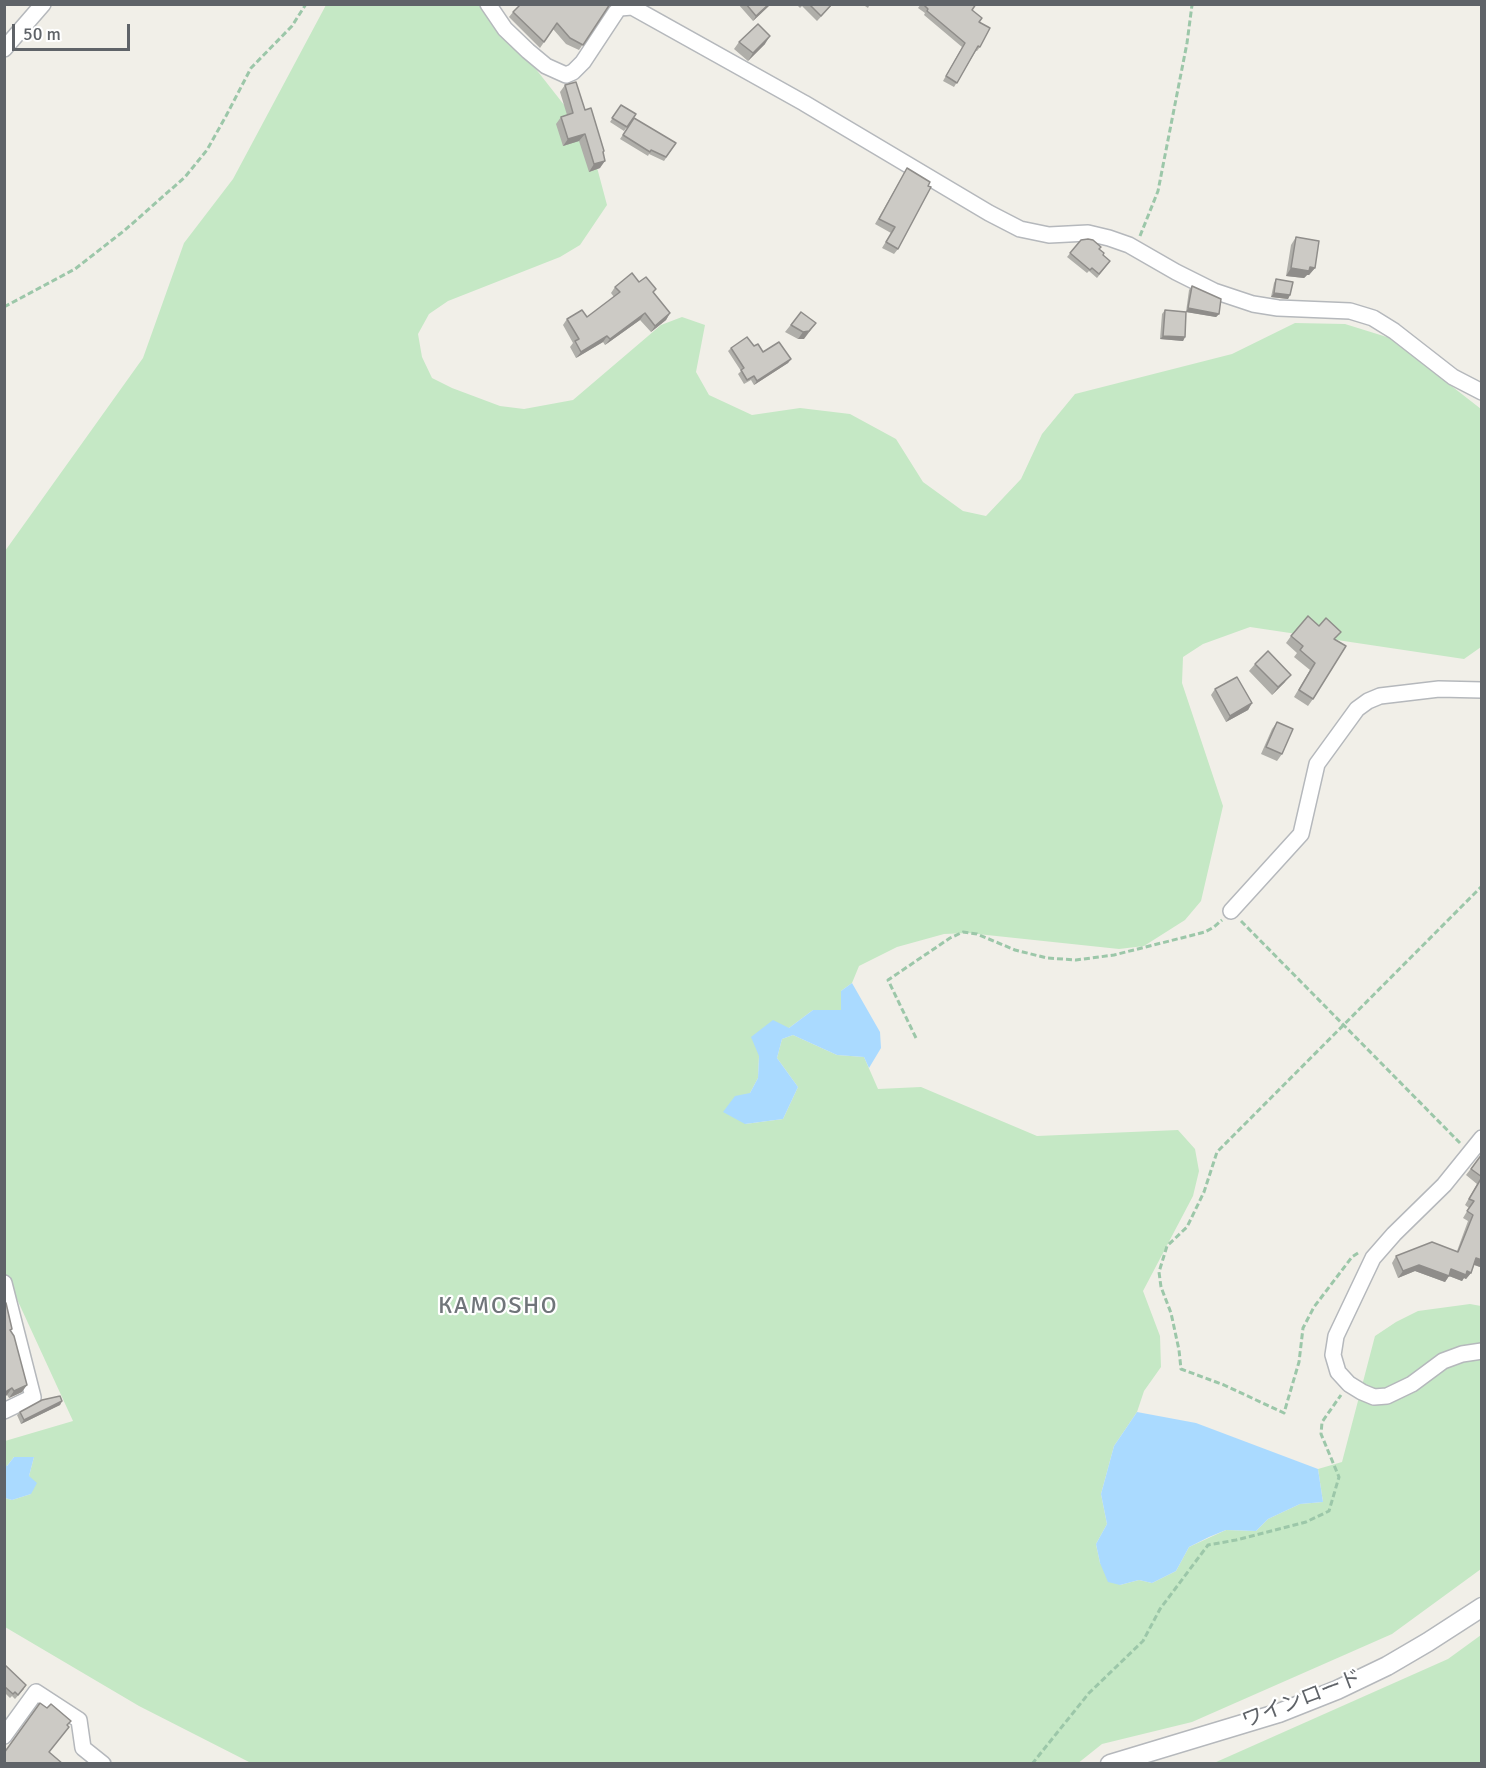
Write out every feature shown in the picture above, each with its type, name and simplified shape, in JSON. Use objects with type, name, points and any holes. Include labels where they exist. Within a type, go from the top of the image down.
[{"type":"street","points":[[4,49],[43,4]]},
{"type":"street","points":[[488,4],[505,29],[528,51],[546,66],[566,75],[573,72],[583,62],[616,12],[620,8],[632,7],[804,103],[1020,230],[1049,235],[1088,233],[1109,238],[1135,249],[1214,291],[1253,304],[1278,308],[1350,312],[1373,318],[1394,331],[1453,377],[1482,392]]},
{"type":"street","points":[[1231,911],[1301,834],[1317,764],[1357,709],[1380,696],[1439,688],[1482,690]]},
{"type":"street","points":[[1482,1138],[1444,1185],[1373,1258],[1336,1336],[1333,1355],[1338,1372],[1349,1384],[1374,1397],[1387,1396],[1412,1384],[1443,1361],[1462,1354],[1482,1351]]},
{"type":"street","points":[[4,1411],[33,1397],[5,1284]]},
{"type":"street","name":"ワインロード","points":[[1110,1764],[1279,1713],[1337,1690],[1387,1666],[1482,1607]]},
{"type":"street","points":[[6,1732],[36,1692],[79,1720],[83,1748],[103,1764]]},
{"type":"path","points":[[4,307],[75,269],[125,230],[185,177],[207,150],[251,68],[292,26],[306,4]]},
{"type":"path","points":[[1135,249],[1158,191],[1187,43],[1192,5],[1195,4]]},
{"type":"path","points":[[1360,1251],[1352,1257],[1314,1307],[1303,1328],[1299,1362],[1284,1413],[1224,1385],[1180,1369],[1179,1350],[1171,1313],[1161,1287],[1159,1272],[1167,1246],[1187,1227],[1204,1192],[1216,1152],[1482,886]]},
{"type":"path","points":[[916,1038],[888,980],[950,938],[963,932],[977,934],[1015,950],[1047,958],[1076,960],[1114,955],[1205,932],[1231,911],[1470,1153]]},
{"type":"path","points":[[1032,1764],[1089,1693],[1143,1641],[1160,1609],[1208,1545],[1306,1522],[1329,1511],[1339,1476],[1321,1434],[1322,1422],[1349,1384]]},
{"type":"green space","points":[[326,5],[482,5],[495,17],[572,115],[595,160],[607,205],[580,245],[560,257],[448,301],[429,314],[418,334],[422,357],[432,378],[500,406],[524,409],[573,400],[661,325],[682,317],[705,325],[696,372],[709,395],[752,415],[800,408],[850,414],[896,439],[923,482],[963,511],[986,516],[1021,479],[1042,434],[1075,394],[1232,354],[1295,323],[1345,324],[1390,338],[1481,409],[1481,647],[1464,659],[1250,627],[1203,644],[1183,657],[1182,683],[1223,806],[1201,901],[1185,920],[1144,946],[1119,949],[968,933],[944,934],[897,947],[859,966],[852,983],[841,991],[841,1010],[813,1010],[789,1028],[759,1056],[758,1078],[750,1093],[745,1124],[783,1119],[798,1087],[777,1058],[782,1039],[793,1035],[837,1055],[864,1057],[878,1089],[921,1087],[1037,1136],[1178,1130],[1195,1149],[1199,1171],[1193,1196],[1143,1291],[1160,1336],[1161,1367],[1144,1391],[1137,1412],[1114,1446],[1101,1494],[1107,1524],[1096,1544],[1100,1563],[1120,1585],[1139,1580],[1152,1583],[1176,1571],[1189,1547],[1226,1530],[1256,1531],[1268,1519],[1300,1504],[1323,1502],[1318,1469],[1342,1462],[1375,1336],[1418,1311],[1470,1304],[1481,1306],[1481,1569],[1392,1634],[1192,1722],[1102,1744],[1077,1764],[251,1763],[139,1706],[5,1627],[5,1498],[12,1500],[31,1494],[29,1476],[34,1457],[14,1457],[6,1467],[5,1441],[73,1421],[5,1273],[5,551],[143,358],[184,243],[233,179]]},
{"type":"green space","points":[[1481,1635],[1481,1763],[1214,1763],[1448,1659]]},
{"type":"water","points":[[852,983],[880,1032],[881,1048],[869,1068],[864,1057],[837,1055],[793,1035],[782,1039],[777,1058],[798,1087],[783,1119],[745,1124],[723,1112],[735,1096],[750,1093],[758,1078],[759,1056],[751,1037],[773,1020],[789,1028],[813,1010],[841,1010],[841,991]]},
{"type":"water","points":[[1137,1412],[1196,1423],[1318,1469],[1323,1502],[1300,1504],[1268,1519],[1256,1531],[1226,1530],[1209,1537],[1189,1547],[1176,1571],[1152,1583],[1139,1580],[1120,1585],[1108,1582],[1100,1563],[1096,1544],[1107,1524],[1101,1494],[1114,1446]]},
{"type":"water","points":[[14,1457],[34,1457],[29,1476],[37,1483],[31,1494],[12,1500],[5,1498],[4,1464],[7,1466]]},
{"type":"building","points":[[521,4],[610,4],[583,45],[570,38],[557,23],[544,42],[513,12]]},
{"type":"building","points":[[746,4],[769,4],[756,16]]},
{"type":"building","points":[[809,4],[832,4],[821,16]]},
{"type":"building","points":[[923,4],[976,4],[972,10],[982,18],[979,22],[990,28],[957,83],[946,76],[965,43],[927,11],[928,9]]},
{"type":"building","points":[[758,24],[770,36],[753,53],[739,42]]},
{"type":"building","points":[[576,82],[585,110],[591,108],[605,161],[594,164],[585,134],[568,139],[561,117],[573,113],[565,85]]},
{"type":"building","points":[[621,105],[636,114],[627,127],[612,118]]},
{"type":"building","points":[[634,118],[676,143],[666,157],[651,150],[650,152],[623,135]]},
{"type":"building","points":[[907,168],[930,182],[928,186],[931,187],[898,249],[886,242],[895,227],[879,219]]},
{"type":"building","points":[[1296,237],[1319,241],[1315,268],[1310,267],[1309,271],[1291,268]]},
{"type":"building","points":[[1088,239],[1101,247],[1099,249],[1110,261],[1099,274],[1092,268],[1090,270],[1070,253],[1081,240]]},
{"type":"building","points":[[632,273],[639,282],[646,277],[656,289],[653,292],[670,313],[655,326],[645,313],[610,339],[607,336],[581,352],[575,341],[579,339],[567,319],[582,310],[587,317],[620,292],[615,287]]},
{"type":"building","points":[[1276,279],[1293,282],[1290,295],[1274,293]]},
{"type":"building","points":[[1192,286],[1221,299],[1219,314],[1188,308]]},
{"type":"building","points":[[1165,310],[1186,312],[1185,337],[1163,336]]},
{"type":"building","points":[[801,312],[816,323],[809,331],[803,332],[791,325]]},
{"type":"building","points":[[747,337],[754,346],[758,344],[763,352],[779,342],[791,359],[757,381],[754,376],[747,380],[741,370],[744,368],[731,348]]},
{"type":"building","points":[[1308,616],[1319,626],[1326,618],[1341,632],[1334,639],[1346,646],[1313,699],[1299,690],[1315,663],[1300,650],[1303,646],[1291,636]]},
{"type":"building","points":[[1268,651],[1291,675],[1278,687],[1255,664]]},
{"type":"building","points":[[1237,677],[1252,703],[1230,716],[1215,689]]},
{"type":"building","points":[[1277,722],[1293,729],[1282,754],[1266,747]]},
{"type":"building","points":[[1482,1154],[1482,1177],[1471,1169]]},
{"type":"building","points":[[1482,1177],[1482,1260],[1476,1258],[1471,1273],[1467,1271],[1466,1275],[1451,1269],[1449,1276],[1419,1265],[1403,1271],[1396,1256],[1432,1242],[1458,1252],[1473,1215],[1467,1211],[1474,1201],[1469,1199]]},
{"type":"building","points":[[4,1301],[12,1329],[10,1330],[14,1336],[27,1385],[14,1391],[12,1388],[4,1393]]},
{"type":"building","points":[[60,1396],[62,1401],[24,1420],[20,1412],[42,1400]]},
{"type":"building","points":[[4,1664],[26,1685],[18,1695],[15,1692],[13,1694],[4,1686]]},
{"type":"building","points":[[40,1703],[47,1708],[51,1704],[71,1721],[67,1725],[69,1727],[49,1752],[63,1764],[4,1764],[4,1753]]},
{"type":"district","name":"KAMOSHO","points":[[498,1307]]}]
